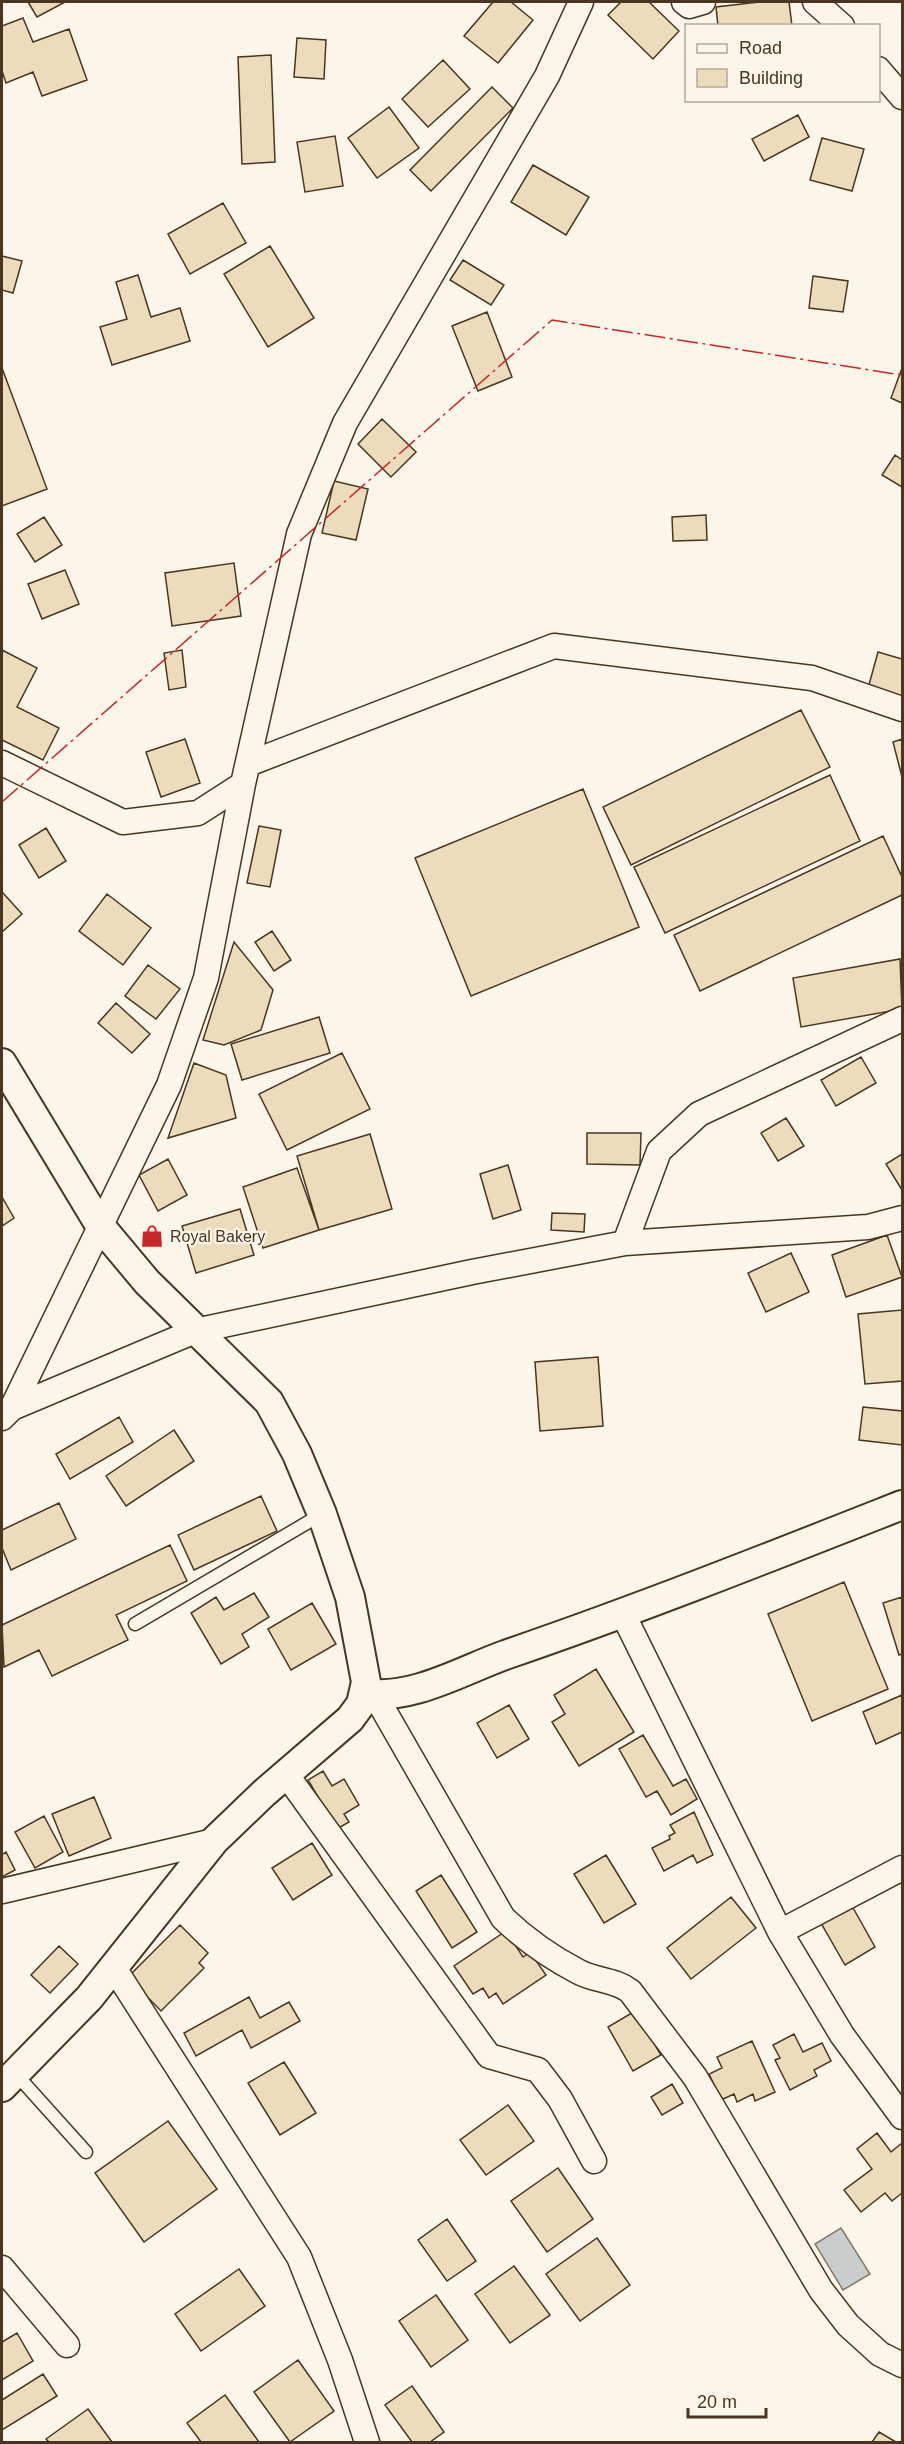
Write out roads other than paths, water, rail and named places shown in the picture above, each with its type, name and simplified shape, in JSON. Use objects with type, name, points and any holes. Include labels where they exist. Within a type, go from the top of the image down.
[{"type":"street","points":[[7,1413],[101,1227],[169,1085],[206,978],[246,774],[299,534],[345,423],[548,76],[581,2]]},
{"type":"street","points":[[684,2],[689,6],[703,2]]},
{"type":"street","points":[[815,2],[840,24]]},
{"type":"street","points":[[880,70],[903,97]]},
{"type":"street","points":[[2,763],[123,822],[198,813],[246,774],[554,646],[812,678],[903,708]]},
{"type":"street","points":[[625,1243],[659,1151],[699,1114],[903,1019]]},
{"type":"street","points":[[2,1063],[101,1227],[147,1282],[269,1402],[297,1454],[322,1515],[350,1597],[370,1694],[503,1918],[521,1936],[580,1973],[618,1982],[630,1991],[695,2077],[821,2290],[848,2325],[879,2354],[903,2365]]},
{"type":"street","points":[[7,1413],[195,1331],[472,1272],[625,1243],[868,1227],[903,1218]]},
{"type":"street","points":[[8,2080],[114,1968],[214,1841],[350,1719],[370,1694],[425,1686],[623,1614],[903,1505]]},
{"type":"street","points":[[623,1614],[780,1932],[842,2035],[903,2117]]},
{"type":"street","points":[[286,1774],[489,2056],[538,2070],[560,2099],[594,2161]]},
{"type":"street","points":[[2,1891],[214,1841]]},
{"type":"street","points":[[780,1932],[903,1868]]},
{"type":"street","points":[[114,1968],[299,2257],[340,2360],[367,2442]]},
{"type":"street","points":[[2,2268],[67,2345]]},
{"type":"lane","points":[[135,1624],[322,1515]]},
{"type":"lane","points":[[8,2080],[86,2152]]},
{"type":"place","name":"Royal Bakery","points":[[152,1236]]}]
